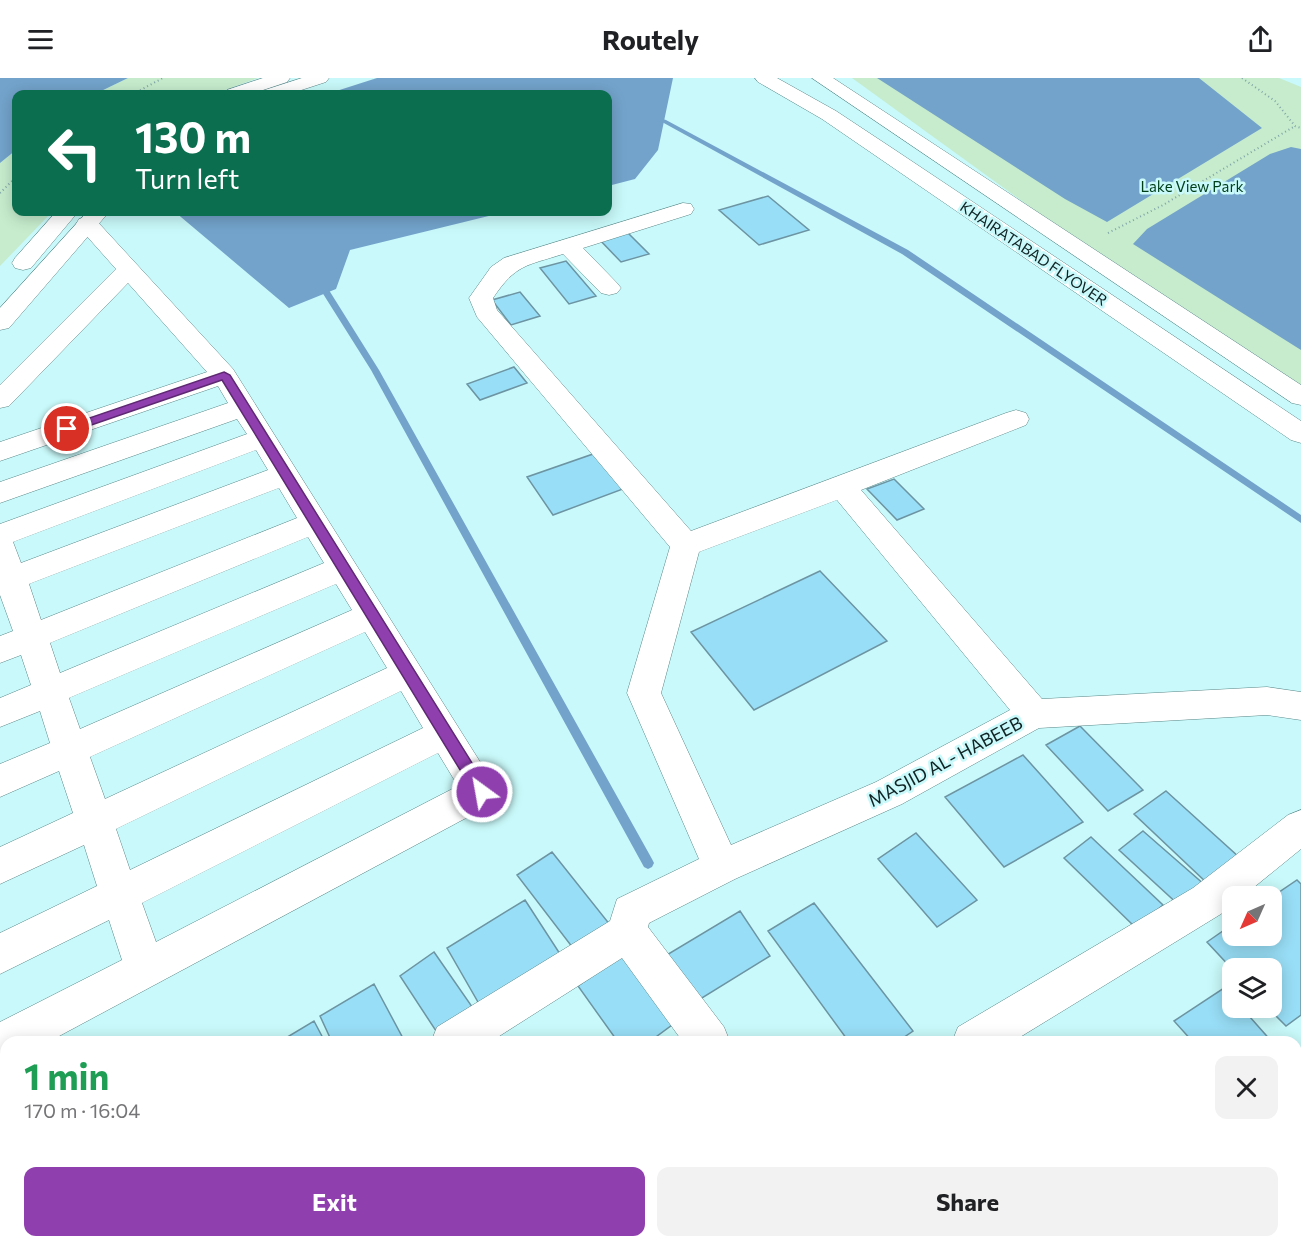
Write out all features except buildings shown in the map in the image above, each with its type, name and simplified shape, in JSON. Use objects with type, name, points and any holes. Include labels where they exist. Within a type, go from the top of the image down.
[{"type":"street","points":[[246,90],[281,78]]},
{"type":"street","points":[[284,90],[320,78]]},
{"type":"street","name":"KHAIRATABAD FLYOVER","points":[[764,78],[829,115],[888,154],[1301,434]]},
{"type":"street","name":"KHAIRATABAD FLYOVER","points":[[821,78],[1301,397]]},
{"type":"street","points":[[683,209],[512,263],[499,272],[481,298],[486,312],[686,546]]},
{"type":"street","points":[[19,1036],[482,792],[224,375],[84,216]]},
{"type":"street","points":[[8,280],[84,216]]},
{"type":"street","points":[[0,323],[84,216]]},
{"type":"street","points":[[567,245],[609,288]]},
{"type":"street","points":[[0,400],[129,269]]},
{"type":"street","points":[[0,452],[224,375]]},
{"type":"street","points":[[0,494],[244,407]]},
{"type":"street","points":[[686,546],[1016,419]]},
{"type":"street","points":[[0,535],[263,438]]},
{"type":"street","points":[[6,581],[286,474]]},
{"type":"street","points":[[842,487],[1034,714]]},
{"type":"street","points":[[16,644],[315,522]]},
{"type":"street","points":[[0,546],[16,644],[50,692],[145,969]]},
{"type":"street","points":[[686,546],[644,693],[722,867]]},
{"type":"street","points":[[0,713],[343,567]]},
{"type":"street","points":[[0,781],[372,615]]},
{"type":"street","points":[[0,866],[408,673]]},
{"type":"street","name":"MASJID AL- HABEEB","points":[[627,932],[631,912],[722,867],[889,793],[1034,714],[1266,701],[1301,706]]},
{"type":"street","points":[[0,954],[445,733]]},
{"type":"street","points":[[983,1036],[1207,902],[1301,827]]},
{"type":"street","points":[[462,1036],[627,932],[705,1036]]},
{"type":"path","points":[[140,90],[163,78]]},
{"type":"path","points":[[1242,78],[1275,101],[1295,126],[1301,128]]},
{"type":"path","points":[[1108,233],[1163,205],[1295,126]]},
{"type":"path","points":[[0,193],[12,181]]},
{"type":"green space","points":[[128,78],[258,78],[225,90],[103,90]]},
{"type":"green space","name":"Lake View Park","points":[[852,78],[1279,78],[1301,87],[1301,385],[1037,212]]},
{"type":"green space","points":[[12,153],[12,216],[48,216],[0,266],[0,163]]},
{"type":"water","points":[[0,78],[128,78],[103,90],[12,90],[12,153],[0,163]]},
{"type":"water","points":[[377,78],[673,78],[658,150],[635,179],[612,185],[612,90],[340,90]]},
{"type":"water","points":[[877,78],[1199,78],[1262,128],[1107,222],[1065,199]]},
{"type":"water","points":[[1291,147],[1301,149],[1301,350],[1133,244],[1147,229],[1270,154]]},
{"type":"water","points":[[180,216],[489,216],[350,250],[336,289],[289,308]]},
{"type":"waterway","points":[[652,118],[664,121],[905,252],[1301,520]]},
{"type":"waterway","points":[[319,281],[375,370],[648,863]]},
{"type":"route","points":[[67,429],[224,375],[482,792]]}]
